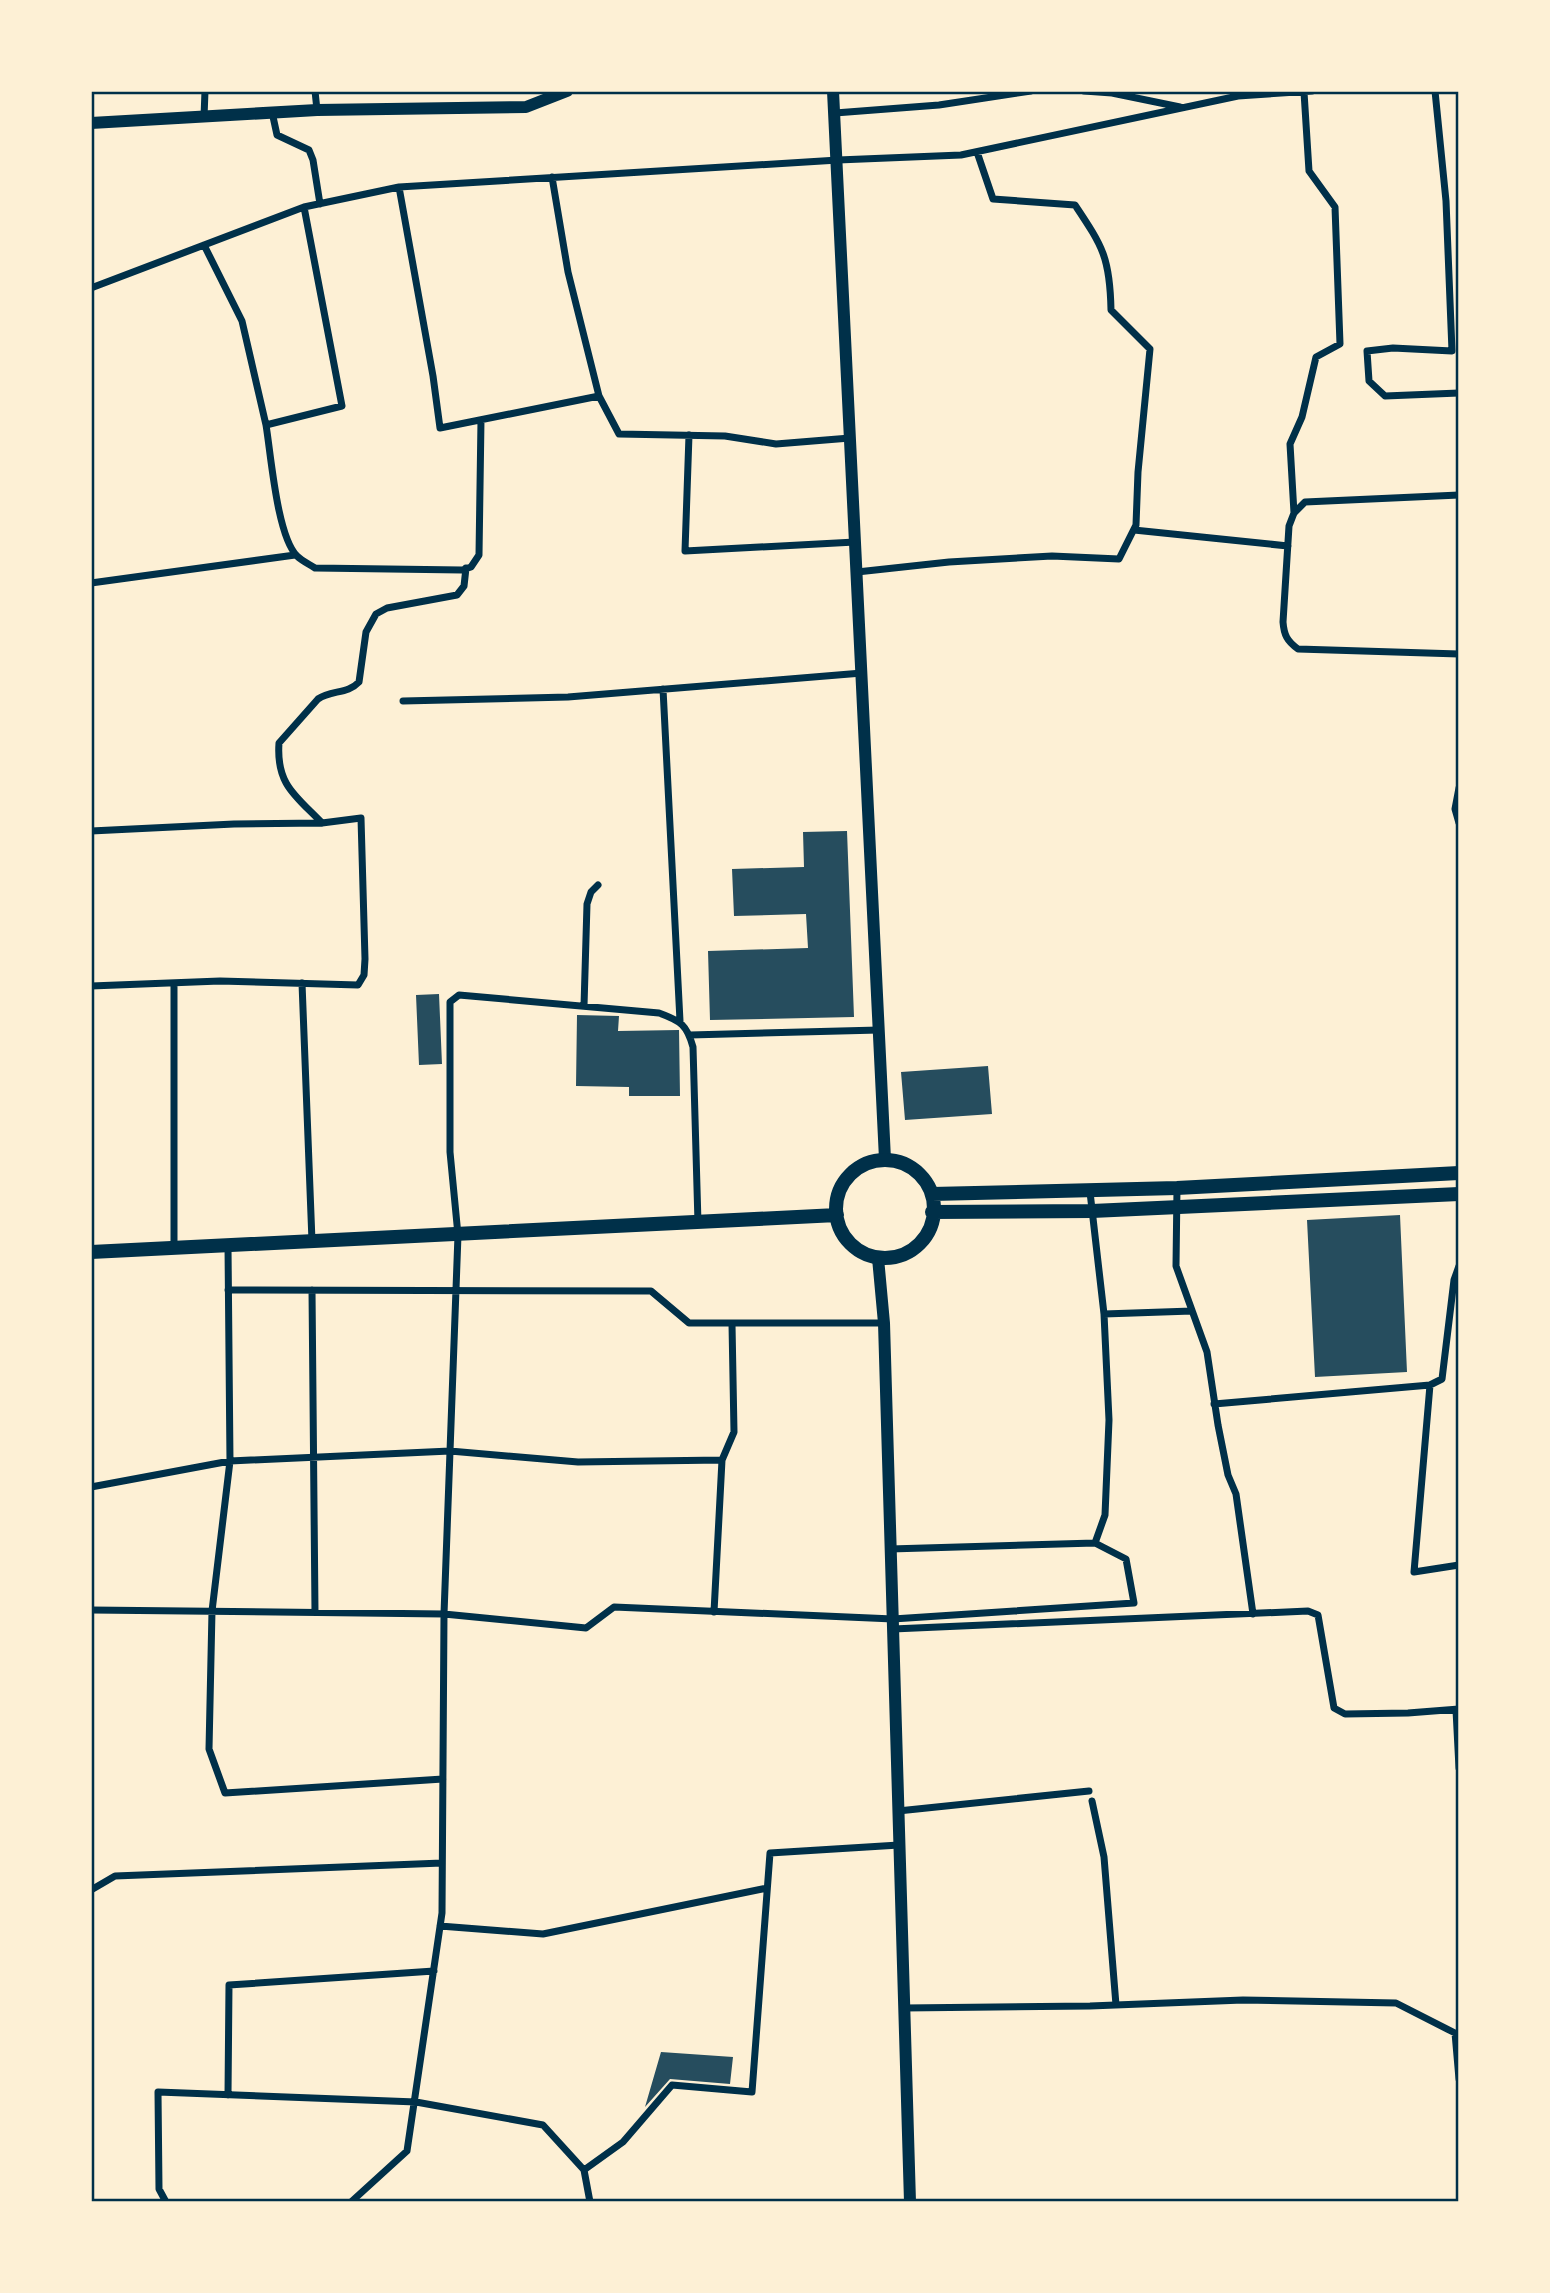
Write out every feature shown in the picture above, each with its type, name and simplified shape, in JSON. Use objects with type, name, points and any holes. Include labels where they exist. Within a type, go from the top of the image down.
[{"type":"main road","points":[[91,123],[317,110],[526,107],[567,91]]},
{"type":"main road","points":[[833,91],[885,1159]]},
{"type":"main road","points":[[885,1159],[901,1161],[915,1169],[930,1184],[932,1225],[918,1247],[907,1254],[878,1258],[853,1248],[843,1237],[834,1209],[836,1194],[855,1168],[869,1161],[885,1159]]},
{"type":"main road","points":[[932,1194],[1090,1192],[1459,1173]]},
{"type":"main road","points":[[932,1213],[1177,1208],[1459,1194]]},
{"type":"main road","points":[[91,1252],[837,1216]]},
{"type":"main road","points":[[878,1258],[884,1323],[909,2202]]},
{"type":"street","points":[[204,117],[205,91]]},
{"type":"street","points":[[315,91],[317,110]]},
{"type":"street","points":[[835,113],[939,105],[1031,91]]},
{"type":"street","points":[[1084,91],[1112,93],[1184,108]]},
{"type":"street","points":[[91,288],[304,207],[399,187],[961,155],[1238,96],[1312,91]]},
{"type":"street","points":[[1434,91],[1446,201],[1452,351],[1393,348],[1367,351],[1369,381],[1385,396],[1459,393]]},
{"type":"street","points":[[1304,92],[1310,171],[1312,178],[1335,207],[1340,344],[1316,357],[1302,417],[1290,444],[1294,513],[1289,526],[1284,635],[1289,643],[1298,649],[1459,654]]},
{"type":"street","points":[[272,113],[277,135],[309,150],[320,204]]},
{"type":"street","points":[[857,572],[948,562],[1052,556],[1119,559],[1136,525],[1138,472],[1150,349],[1111,310],[1111,277],[1102,246],[1075,205],[993,199],[977,152]]},
{"type":"street","points":[[552,177],[568,271],[599,396],[620,434],[725,436],[776,444],[850,438]]},
{"type":"street","points":[[399,187],[440,428],[599,396]]},
{"type":"street","points":[[266,425],[342,406],[304,207]]},
{"type":"street","points":[[204,245],[242,321],[266,425],[284,536],[295,555],[315,568],[462,570],[471,567],[479,555],[481,420]]},
{"type":"street","points":[[689,435],[685,551],[855,542]]},
{"type":"street","points":[[1294,513],[1306,502],[1459,495]]},
{"type":"street","points":[[1134,530],[1288,547]]},
{"type":"street","points":[[91,583],[295,555]]},
{"type":"street","points":[[322,824],[289,789],[279,770],[279,743],[318,699],[325,694],[354,688],[359,682],[366,632],[376,614],[387,608],[457,595],[464,586],[466,568]]},
{"type":"street","points":[[403,701],[568,697],[862,673]]},
{"type":"street","points":[[663,689],[680,1021],[690,1035],[693,1047],[698,1223]]},
{"type":"street","points":[[1459,788],[1455,809],[1459,823]]},
{"type":"street","points":[[91,831],[234,824],[322,824],[361,818],[364,975],[358,985],[220,981],[91,986]]},
{"type":"street","points":[[584,1006],[587,904],[591,892],[598,886]]},
{"type":"street","points":[[174,983],[174,1248]]},
{"type":"street","points":[[302,983],[312,1242]]},
{"type":"street","points":[[351,2202],[407,2151],[440,1926],[444,1614],[458,1235],[450,1152],[450,1003],[459,995],[659,1013],[680,1021]]},
{"type":"street","points":[[690,1035],[878,1030]]},
{"type":"street","points":[[1177,1188],[1176,1266],[1207,1352],[1228,1475],[1236,1494],[1253,1614]]},
{"type":"street","points":[[1090,1192],[1104,1314],[1109,1420],[1105,1515],[1095,1543]]},
{"type":"street","points":[[229,1246],[230,1461],[212,1611],[209,1749],[225,1793],[443,1779]]},
{"type":"street","points":[[1214,1404],[1430,1385],[1442,1378],[1454,1280],[1459,1266]]},
{"type":"street","points":[[228,1290],[651,1291],[689,1324],[884,1323]]},
{"type":"street","points":[[312,1290],[315,1612]]},
{"type":"street","points":[[1104,1314],[1192,1311]]},
{"type":"street","points":[[714,1612],[722,1460],[734,1432],[732,1324]]},
{"type":"street","points":[[1430,1385],[1414,1572],[1459,1565]]},
{"type":"street","points":[[91,1487],[230,1461],[450,1451],[578,1462],[722,1460]]},
{"type":"street","points":[[890,1549],[1095,1543],[1126,1559],[1134,1603],[893,1624]]},
{"type":"street","points":[[91,1610],[444,1614],[586,1628],[614,1607],[893,1624],[1308,1611],[1318,1615],[1334,1708],[1345,1714],[1457,1710],[1459,1769]]},
{"type":"street","points":[[898,1811],[1089,1791]]},
{"type":"street","points":[[1091,1801],[1104,1857],[1116,2005]]},
{"type":"street","points":[[584,2170],[623,2142],[672,2085],[752,2092],[770,1853],[899,1845]]},
{"type":"street","points":[[91,1890],[115,1876],[442,1863]]},
{"type":"street","points":[[440,1926],[543,1934],[767,1888]]},
{"type":"street","points":[[228,2095],[229,1985],[434,1971]]},
{"type":"street","points":[[904,2008],[1243,2000],[1396,2004],[1455,2033],[1459,2079]]},
{"type":"street","points":[[166,2202],[159,2189],[158,2092],[416,2102],[543,2125],[584,2170],[590,2202]]},
{"type":"building","points":[[847,831],[854,1017],[710,1020],[708,951],[808,948],[806,914],[734,916],[732,869],[804,867],[803,832]]},
{"type":"building","points":[[439,994],[442,1064],[419,1065],[416,995]]},
{"type":"building","points":[[577,1015],[619,1016],[618,1031],[679,1030],[680,1096],[629,1096],[629,1087],[576,1086]]},
{"type":"building","points":[[988,1066],[992,1114],[905,1120],[901,1072]]},
{"type":"building","points":[[1400,1215],[1407,1372],[1315,1377],[1307,1220]]},
{"type":"building","points":[[661,2052],[733,2057],[730,2084],[670,2079],[645,2107]]}]
